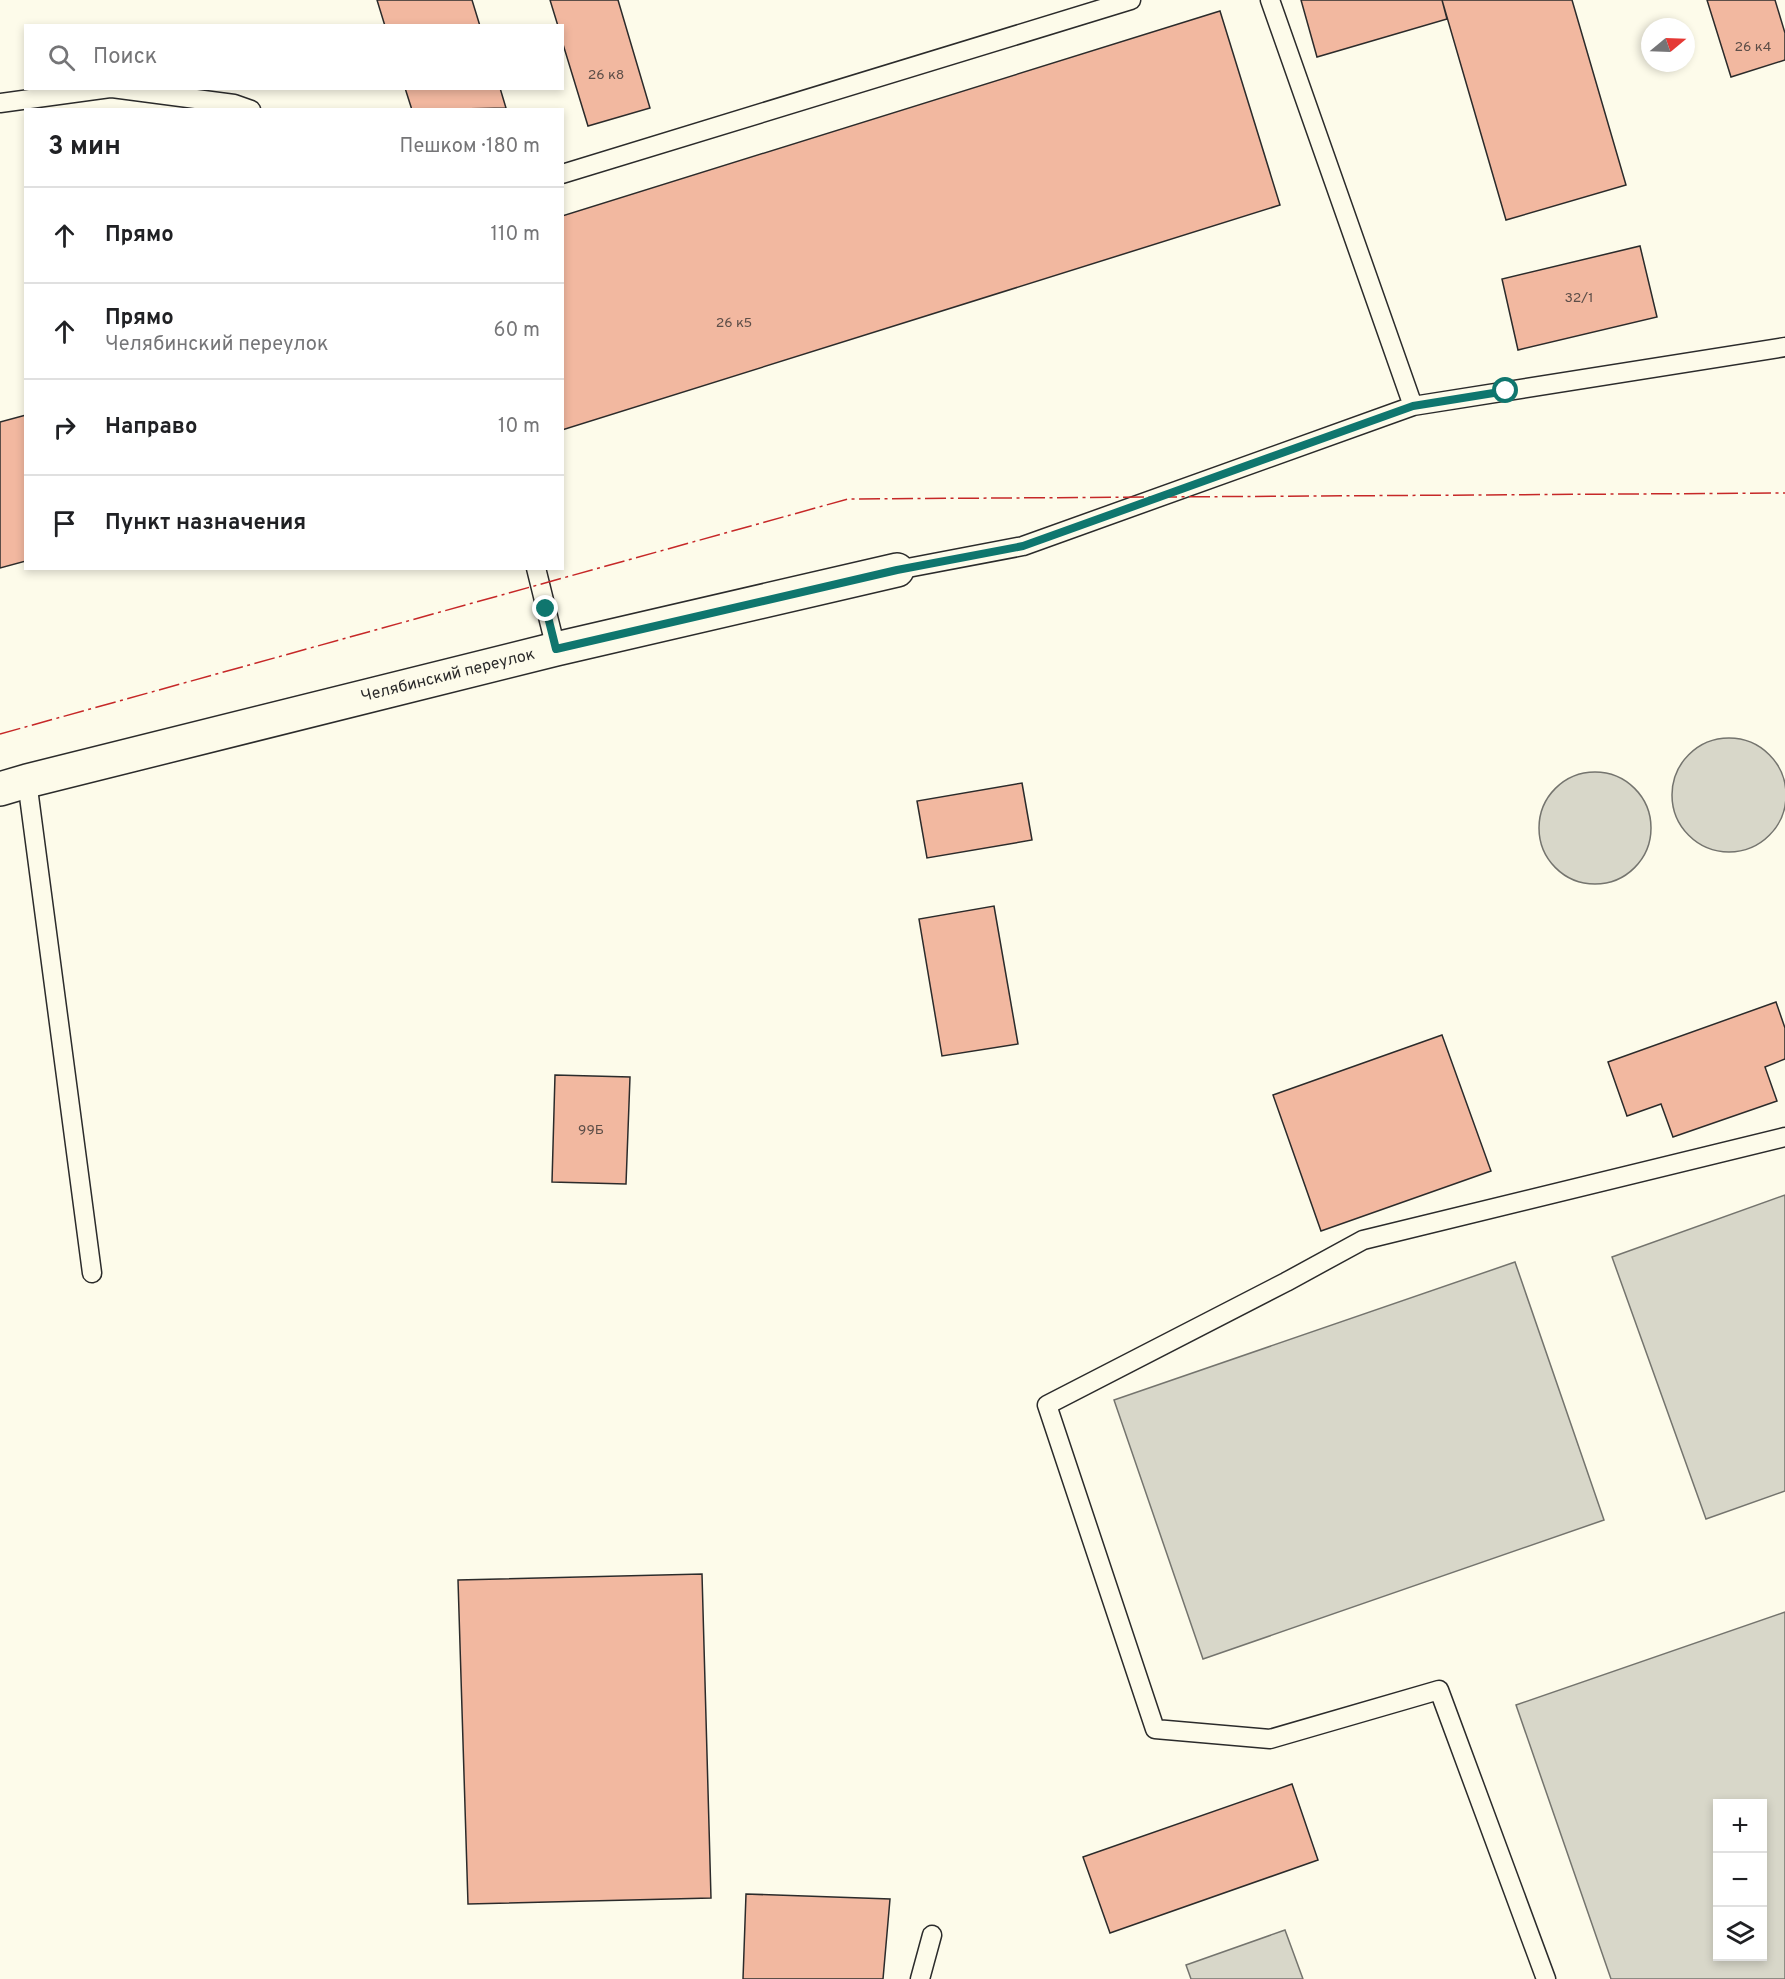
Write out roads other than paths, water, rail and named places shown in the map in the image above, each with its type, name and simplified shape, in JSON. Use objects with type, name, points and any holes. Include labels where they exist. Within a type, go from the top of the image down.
[{"type":"street","name":"Челябинский переулок","points":[[14,785],[556,649],[897,570]]},
{"type":"lane","points":[[564,173],[1131,0]]},
{"type":"lane","points":[[1270,0],[1413,406]]},
{"type":"lane","points":[[0,103],[96,90]]},
{"type":"lane","points":[[126,90],[234,104],[245,108]]},
{"type":"lane","points":[[897,570],[1023,546],[1413,406],[1785,347]]},
{"type":"lane","points":[[536,570],[556,649]]},
{"type":"lane","points":[[14,785],[92,1273]]},
{"type":"lane","points":[[1546,1979],[1438,1690],[1270,1739],[1155,1729],[1047,1405],[1287,1282],[1363,1240],[1785,1137]]},
{"type":"lane","points":[[920,1979],[932,1935]]}]
